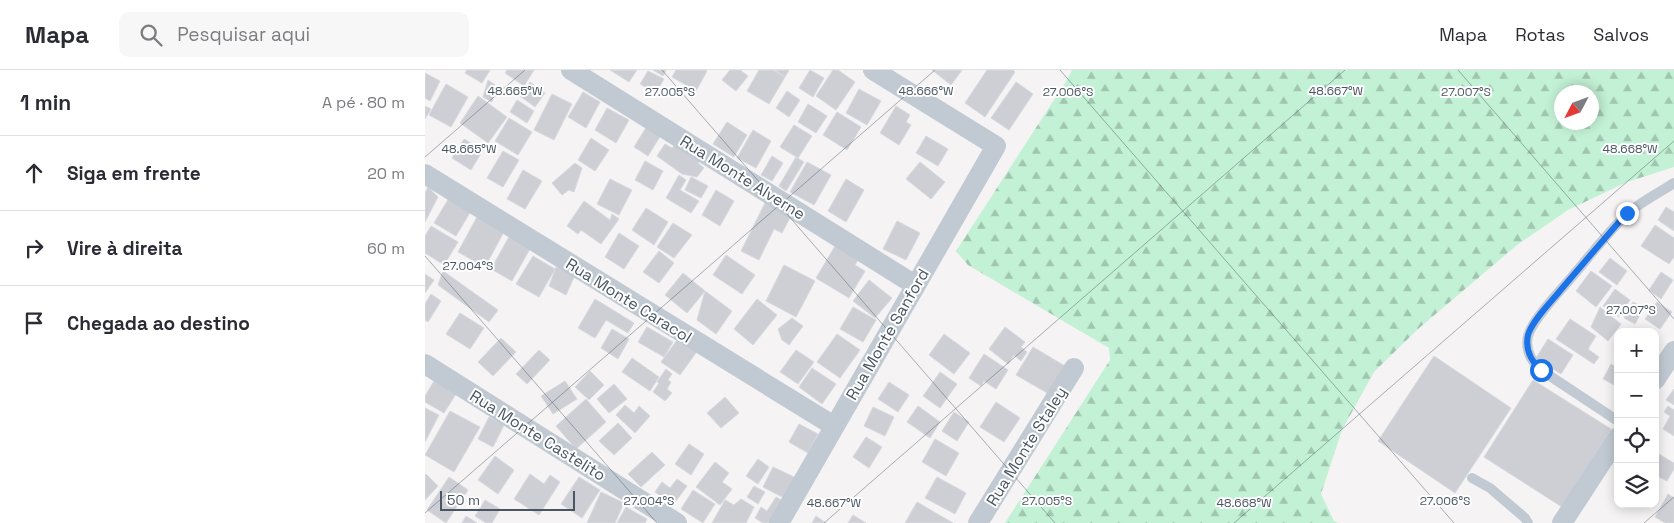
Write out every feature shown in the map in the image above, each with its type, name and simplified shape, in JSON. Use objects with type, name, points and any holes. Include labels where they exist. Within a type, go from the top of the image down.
[{"type":"street","name":"Rua Monte Alverne","points":[[571,70],[915,285]]},
{"type":"street","name":"Rua Monte Sanford","points":[[779,523],[996,146],[873,70]]},
{"type":"street","name":"Rua Monte Caracol","points":[[425,174],[834,426]]},
{"type":"street","points":[[1659,374],[1674,352]]},
{"type":"street","name":"Rua Monte Castelito","points":[[425,364],[677,523]]},
{"type":"street","name":"Rua Monte Staley","points":[[978,523],[1075,368]]},
{"type":"street","points":[[1562,523],[1614,443]]},
{"type":"lane","points":[[1614,418],[1541,370],[1534,363],[1530,355],[1527,346],[1528,337],[1531,328],[1550,303],[1627,213],[1674,183]]},
{"type":"lane","points":[[1472,478],[1489,488],[1525,518],[1528,523]]},
{"type":"green space","points":[[1072,70],[1674,70],[1674,167],[1627,182],[1568,210],[1517,245],[1418,329],[1374,372],[1342,430],[1321,494],[1334,521],[1338,523],[1005,523],[1110,360],[1109,348],[968,265],[956,251]]},
{"type":"building","points":[[467,70],[490,70],[482,83],[465,73]]},
{"type":"building","points":[[507,70],[534,70],[524,86],[505,73]]},
{"type":"building","points":[[610,70],[637,70],[629,82]]},
{"type":"building","points":[[653,70],[666,70],[663,76]]},
{"type":"building","points":[[676,70],[707,71],[696,91],[672,77]]},
{"type":"building","points":[[730,70],[740,70],[748,76],[736,91],[722,80]]},
{"type":"building","points":[[759,70],[773,70],[785,77],[769,104],[747,91]]},
{"type":"building","points":[[775,70],[789,70],[785,77]]},
{"type":"building","points":[[810,70],[824,78],[813,97],[799,88]]},
{"type":"building","points":[[833,70],[838,70],[855,82],[836,110],[816,96]]},
{"type":"building","points":[[932,70],[962,70],[951,85]]},
{"type":"building","points":[[987,70],[1013,70],[1015,72],[985,117],[965,103]]},
{"type":"building","points":[[648,71],[664,79],[656,93],[640,84]]},
{"type":"building","points":[[425,73],[440,81],[430,101],[425,98]]},
{"type":"building","points":[[488,80],[495,85],[489,92],[494,95],[492,102],[483,97]]},
{"type":"building","points":[[530,82],[545,93],[535,107],[520,96]]},
{"type":"building","points":[[1016,82],[1033,94],[1009,130],[991,118]]},
{"type":"building","points":[[446,84],[468,97],[451,127],[429,115]]},
{"type":"building","points":[[859,89],[881,101],[867,125],[846,113]]},
{"type":"building","points":[[787,91],[800,100],[789,117],[776,108]]},
{"type":"building","points":[[583,92],[600,102],[586,128],[568,117]]},
{"type":"building","points":[[552,94],[572,104],[554,140],[534,130]]},
{"type":"building","points":[[478,96],[507,117],[488,143],[460,123]]},
{"type":"building","points":[[517,100],[534,111],[527,123],[510,112]]},
{"type":"building","points":[[808,104],[827,116],[816,133],[798,122]]},
{"type":"building","points":[[425,106],[431,109],[425,119]]},
{"type":"building","points":[[896,106],[910,115],[906,122],[911,125],[899,145],[880,133]]},
{"type":"building","points":[[607,108],[629,120],[616,143],[595,130]]},
{"type":"building","points":[[837,112],[861,127],[847,150],[823,135]]},
{"type":"building","points":[[509,118],[532,132],[518,155],[495,141]]},
{"type":"building","points":[[727,122],[747,135],[734,157],[713,144]]},
{"type":"building","points":[[794,125],[812,136],[798,158],[780,147]]},
{"type":"building","points":[[647,126],[661,135],[648,156],[634,147]]},
{"type":"building","points":[[753,130],[771,141],[756,168],[737,158]]},
{"type":"building","points":[[926,136],[948,149],[938,166],[916,153]]},
{"type":"building","points":[[591,138],[609,150],[595,171],[578,160]]},
{"type":"building","points":[[464,139],[483,150],[471,170],[452,158]]},
{"type":"building","points":[[678,141],[702,158],[698,163],[704,168],[697,177],[682,174],[657,156],[665,144],[672,148]]},
{"type":"building","points":[[503,151],[519,160],[503,187],[487,178]]},
{"type":"building","points":[[772,156],[783,163],[772,181],[761,175]]},
{"type":"building","points":[[796,157],[804,162],[786,191],[779,186]]},
{"type":"building","points":[[645,161],[663,171],[653,190],[635,180]]},
{"type":"building","points":[[807,162],[831,175],[814,205],[790,192]]},
{"type":"building","points":[[920,162],[945,182],[931,199],[906,179]]},
{"type":"building","points":[[575,163],[582,168],[574,192],[569,190],[562,195],[552,183]]},
{"type":"building","points":[[523,170],[542,181],[525,209],[507,199]]},
{"type":"building","points":[[679,175],[686,180],[680,190],[699,201],[691,213],[666,198]]},
{"type":"building","points":[[691,177],[708,186],[701,198],[685,190]]},
{"type":"building","points":[[610,179],[632,190],[619,215],[597,204]]},
{"type":"building","points":[[846,179],[864,190],[846,222],[828,211]]},
{"type":"building","points":[[428,187],[438,197],[425,222],[425,193]]},
{"type":"building","points":[[716,190],[734,201],[720,226],[702,215]]},
{"type":"building","points":[[768,197],[794,210],[782,233],[774,229],[759,260],[741,251]]},
{"type":"building","points":[[449,198],[471,211],[456,236],[434,223]]},
{"type":"building","points":[[584,201],[610,220],[612,214],[619,219],[601,244],[581,230],[578,234],[567,226]]},
{"type":"building","points":[[1666,207],[1674,212],[1674,231],[1658,220]]},
{"type":"building","points":[[646,208],[668,222],[654,245],[632,230]]},
{"type":"building","points":[[478,215],[505,230],[485,267],[458,252]]},
{"type":"building","points":[[897,221],[920,233],[906,260],[883,249]]},
{"type":"building","points":[[673,223],[692,235],[674,258],[657,247]]},
{"type":"building","points":[[1655,225],[1674,238],[1674,257],[1669,264],[1641,246]]},
{"type":"building","points":[[431,226],[458,242],[444,265],[425,253],[425,236]]},
{"type":"building","points":[[619,233],[639,246],[624,269],[605,257]]},
{"type":"building","points":[[510,235],[531,247],[512,281],[491,269]]},
{"type":"building","points":[[838,241],[861,255],[855,265],[865,271],[849,298],[816,278]]},
{"type":"building","points":[[659,251],[674,263],[659,283],[643,272]]},
{"type":"building","points":[[726,255],[755,275],[742,294],[713,275]]},
{"type":"building","points":[[533,256],[555,269],[539,297],[516,284]]},
{"type":"building","points":[[1610,258],[1627,271],[1617,285],[1599,272]]},
{"type":"building","points":[[784,265],[815,281],[796,317],[766,301]]},
{"type":"building","points":[[556,267],[575,275],[566,295],[549,286]]},
{"type":"building","points":[[443,271],[498,310],[489,322],[438,285]]},
{"type":"building","points":[[1591,271],[1612,286],[1596,307],[1576,291]]},
{"type":"building","points":[[1661,272],[1673,280],[1661,299],[1649,290]]},
{"type":"building","points":[[683,273],[705,291],[687,313],[665,295]]},
{"type":"building","points":[[425,274],[434,280],[425,293]]},
{"type":"building","points":[[869,280],[892,298],[875,318],[853,301]]},
{"type":"building","points":[[1615,289],[1630,300],[1619,317],[1603,306]]},
{"type":"building","points":[[705,291],[732,311],[716,334],[697,320]]},
{"type":"building","points":[[431,294],[441,301],[428,322],[425,320],[425,304]]},
{"type":"building","points":[[595,299],[634,323],[628,333],[606,320],[595,338],[578,328]]},
{"type":"building","points":[[757,299],[777,315],[753,345],[734,329]]},
{"type":"building","points":[[1633,302],[1644,308],[1635,324],[1624,318]]},
{"type":"building","points":[[1657,302],[1672,312],[1660,329],[1645,319]]},
{"type":"building","points":[[853,307],[876,320],[863,342],[840,329]]},
{"type":"building","points":[[1600,307],[1621,324],[1618,328],[1614,328],[1614,333],[1608,341],[1591,327]]},
{"type":"building","points":[[460,313],[484,328],[470,349],[446,334]]},
{"type":"building","points":[[792,318],[803,326],[789,345],[782,340],[778,329]]},
{"type":"building","points":[[1570,319],[1596,336],[1588,349],[1599,357],[1594,364],[1556,339]]},
{"type":"building","points":[[647,327],[673,342],[664,357],[638,342]]},
{"type":"building","points":[[1005,327],[1025,342],[1021,347],[1027,352],[1021,361],[1014,355],[1008,364],[989,349]]},
{"type":"building","points":[[612,329],[629,339],[618,359],[601,348]]},
{"type":"building","points":[[837,334],[860,350],[840,378],[817,362]]},
{"type":"building","points":[[944,334],[970,353],[954,374],[929,355]]},
{"type":"building","points":[[680,336],[698,350],[680,375],[661,362]]},
{"type":"building","points":[[501,338],[516,352],[493,376],[478,362]]},
{"type":"building","points":[[1548,339],[1573,355],[1561,374],[1536,358]]},
{"type":"building","points":[[1033,347],[1065,366],[1049,394],[1016,375]]},
{"type":"building","points":[[539,350],[550,360],[527,384],[516,374]]},
{"type":"building","points":[[796,350],[814,362],[798,384],[780,372]]},
{"type":"building","points":[[984,354],[1008,370],[996,389],[984,381],[981,386],[969,378]]},
{"type":"building","points":[[1434,356],[1511,408],[1455,493],[1378,441]]},
{"type":"building","points":[[632,358],[659,377],[650,391],[622,372]]},
{"type":"building","points":[[1611,364],[1614,366],[1614,385],[1603,379]]},
{"type":"building","points":[[812,368],[836,384],[822,404],[799,387]]},
{"type":"building","points":[[666,369],[672,374],[668,380],[671,382],[667,389],[672,393],[665,401],[653,392]]},
{"type":"building","points":[[590,371],[604,385],[589,400],[575,387]]},
{"type":"building","points":[[940,372],[957,384],[940,408],[923,396]]},
{"type":"building","points":[[1533,380],[1611,429],[1562,507],[1484,457]]},
{"type":"building","points":[[434,381],[456,394],[444,413],[425,402],[425,396]]},
{"type":"building","points":[[565,381],[577,399],[553,414],[541,396]]},
{"type":"building","points":[[889,382],[909,395],[898,412],[878,399]]},
{"type":"building","points":[[614,384],[627,399],[609,413],[597,399]]},
{"type":"building","points":[[1674,389],[1674,405],[1666,400]]},
{"type":"building","points":[[725,397],[739,413],[721,428],[707,413]]},
{"type":"building","points":[[586,399],[606,422],[576,449],[556,426]]},
{"type":"building","points":[[996,402],[1020,418],[1004,442],[980,427]]},
{"type":"building","points":[[625,405],[634,413],[639,406],[650,416],[635,433],[616,415]]},
{"type":"building","points":[[918,406],[940,422],[930,438],[907,422]]},
{"type":"building","points":[[1668,406],[1674,410],[1674,436],[1663,429],[1670,416],[1664,412]]},
{"type":"building","points":[[873,407],[894,417],[885,436],[864,426]]},
{"type":"building","points":[[425,408],[439,415],[425,442]]},
{"type":"building","points":[[450,411],[480,427],[454,472],[425,455]]},
{"type":"building","points":[[954,412],[969,422],[957,441],[942,431]]},
{"type":"building","points":[[489,417],[504,425],[493,447],[478,439]]},
{"type":"building","points":[[618,423],[632,438],[614,455],[599,441]]},
{"type":"building","points":[[799,424],[818,434],[808,453],[789,442]]},
{"type":"building","points":[[866,437],[882,447],[869,468],[853,457]]},
{"type":"building","points":[[935,439],[959,453],[946,476],[922,462]]},
{"type":"building","points":[[689,444],[704,454],[691,475],[675,464]]},
{"type":"building","points":[[652,452],[665,465],[641,487],[628,474]]},
{"type":"building","points":[[1659,454],[1674,463],[1674,469],[1667,481],[1659,477]]},
{"type":"building","points":[[495,456],[514,470],[498,494],[478,480]]},
{"type":"building","points":[[758,459],[769,467],[758,484],[746,476]]},
{"type":"building","points":[[715,462],[729,473],[722,482],[732,489],[720,505],[696,487]]},
{"type":"building","points":[[773,467],[796,478],[786,499],[763,487]]},
{"type":"building","points":[[530,474],[544,484],[550,475],[560,482],[539,515],[514,499]]},
{"type":"building","points":[[425,475],[438,486],[425,500]]},
{"type":"building","points":[[449,477],[468,490],[446,523],[427,510]]},
{"type":"building","points":[[579,477],[600,490],[582,518],[561,504]]},
{"type":"building","points":[[937,477],[966,493],[955,514],[925,498]]},
{"type":"building","points":[[677,479],[687,486],[673,505],[655,492],[662,482],[670,488]]},
{"type":"building","points":[[754,486],[765,492],[758,504],[747,497]]},
{"type":"building","points":[[693,490],[715,504],[703,523],[681,509]]},
{"type":"building","points":[[601,492],[624,503],[615,523],[587,523]]},
{"type":"building","points":[[1668,494],[1674,498],[1674,523],[1665,523],[1655,517]]},
{"type":"building","points":[[776,497],[785,502],[773,523],[763,523],[755,518],[761,507],[767,511]]},
{"type":"building","points":[[741,499],[754,507],[746,523],[712,523],[725,500],[734,505]]},
{"type":"building","points":[[485,500],[500,509],[492,523],[486,523],[475,516]]},
{"type":"building","points":[[917,502],[953,523],[905,523]]},
{"type":"building","points":[[626,507],[647,519],[645,523],[617,523]]},
{"type":"building","points":[[853,515],[866,523],[848,523]]},
{"type":"building","points":[[466,516],[477,523],[462,523]]},
{"type":"building","points":[[816,516],[826,523],[812,523]]},
{"type":"route","points":[[1541,370],[1534,363],[1527,346],[1531,328],[1627,213]]}]
